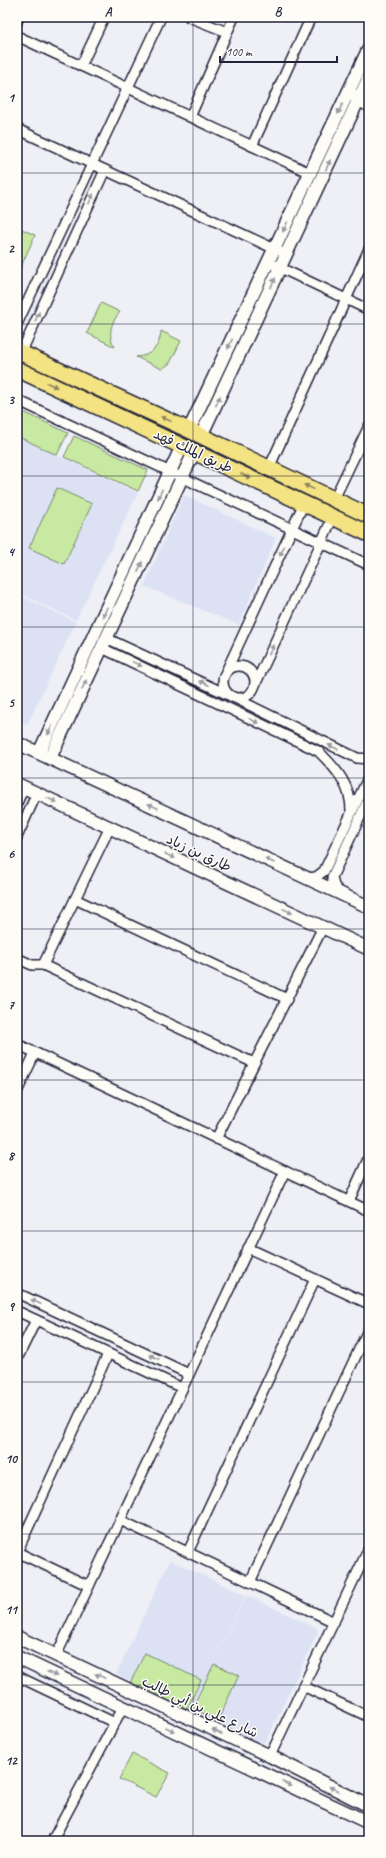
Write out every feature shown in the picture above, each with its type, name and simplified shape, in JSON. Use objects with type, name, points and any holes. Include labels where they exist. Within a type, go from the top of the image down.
[{"type":"main road","name":"طريق الملك فهد","points":[[19,352],[195,433],[369,516]]},
{"type":"main road","name":"طريق الملك فهد","points":[[17,369],[369,534]]},
{"type":"street","points":[[17,22],[19,17]]},
{"type":"street","points":[[81,66],[104,17]]},
{"type":"street","points":[[17,324],[161,17]]},
{"type":"street","points":[[189,17],[227,32]]},
{"type":"street","points":[[190,117],[234,17]]},
{"type":"street","points":[[252,146],[311,17]]},
{"type":"street","points":[[17,36],[310,174]]},
{"type":"street","points":[[195,433],[268,262],[369,48]]},
{"type":"street","points":[[349,90],[368,83]]},
{"type":"street","points":[[195,433],[364,102],[368,83]]},
{"type":"street","points":[[349,90],[364,102]]},
{"type":"street","points":[[17,129],[286,254]]},
{"type":"street","points":[[19,352],[105,170]]},
{"type":"street","points":[[269,468],[369,249]]},
{"type":"street","points":[[268,262],[369,310]]},
{"type":"street","points":[[17,400],[170,472],[182,476],[369,565]]},
{"type":"street","points":[[334,499],[369,426]]},
{"type":"street","points":[[44,756],[170,472],[188,449]]},
{"type":"street","points":[[44,756],[104,643],[182,476],[188,449]]},
{"type":"street","points":[[239,713],[233,697],[223,682],[224,676],[304,503]]},
{"type":"street","points":[[214,701],[250,694],[333,517]]},
{"type":"street","points":[[104,643],[233,697],[358,758],[369,759]]},
{"type":"street","points":[[104,643],[214,701],[318,752],[337,771],[345,783],[350,794],[351,813]]},
{"type":"street","points":[[224,676],[231,668],[241,666],[254,675],[255,685]]},
{"type":"street","name":"طارق بن زياد","points":[[17,743],[369,907]]},
{"type":"street","points":[[306,878],[316,877],[324,871],[369,776]]},
{"type":"street","points":[[17,803],[21,785]]},
{"type":"street","name":"طارق بن زياد","points":[[21,785],[369,949]]},
{"type":"street","points":[[17,837],[37,793]]},
{"type":"street","points":[[343,895],[334,886],[332,877],[369,798]]},
{"type":"street","points":[[43,965],[110,827]]},
{"type":"street","points":[[75,899],[287,999]]},
{"type":"street","points":[[216,1138],[323,927]]},
{"type":"street","points":[[17,958],[32,965],[43,965],[254,1063]]},
{"type":"street","points":[[17,1044],[369,1211]]},
{"type":"street","points":[[17,1092],[35,1053]]},
{"type":"street","points":[[349,1202],[369,1157]]},
{"type":"street","points":[[56,1656],[285,1171]]},
{"type":"street","points":[[248,1248],[369,1304]]},
{"type":"street","points":[[188,1552],[315,1279]]},
{"type":"street","points":[[17,1293],[189,1374]]},
{"type":"street","points":[[17,1311],[182,1388]]},
{"type":"street","points":[[17,1359],[36,1320]]},
{"type":"street","points":[[250,1582],[369,1328]]},
{"type":"street","points":[[89,1586],[17,1552],[108,1354]]},
{"type":"street","points":[[120,1520],[334,1622]]},
{"type":"street","points":[[270,1756],[369,1548]]},
{"type":"street","name":"شارع علي بن أبي طالب","points":[[17,1637],[270,1756],[369,1806]]},
{"type":"street","points":[[17,1657],[369,1823]]},
{"type":"street","points":[[17,1676],[115,1723]]},
{"type":"street","points":[[303,1686],[369,1717]]},
{"type":"street","points":[[52,1841],[123,1707]]},
{"type":"shaded area","points":[[17,436],[138,493],[76,620],[17,592]]},
{"type":"shaded area","points":[[184,495],[276,538],[239,625],[144,586]]},
{"type":"shaded area","points":[[17,594],[76,622],[27,725],[17,721]]},
{"type":"shaded area","points":[[170,1560],[245,1595],[204,1682],[246,1595],[317,1628],[318,1632],[266,1741],[261,1743],[116,1674]]},
{"type":"green space","points":[[17,227],[35,235],[20,269],[17,261]]},
{"type":"green space","points":[[101,303],[120,312],[114,320],[111,329],[111,338],[115,347],[87,333]]},
{"type":"green space","points":[[161,331],[181,341],[170,363],[162,369],[136,357],[147,355],[157,346]]},
{"type":"green space","points":[[17,409],[68,433],[57,455],[17,436]]},
{"type":"green space","points":[[74,436],[148,470],[138,491],[64,457]]},
{"type":"green space","points":[[57,488],[92,504],[64,564],[29,548]]},
{"type":"green space","points":[[145,1653],[201,1680],[187,1709],[130,1683]]},
{"type":"green space","points":[[214,1664],[239,1675],[218,1720],[192,1708]]},
{"type":"green space","points":[[132,1754],[170,1773],[156,1797],[119,1779]]}]
